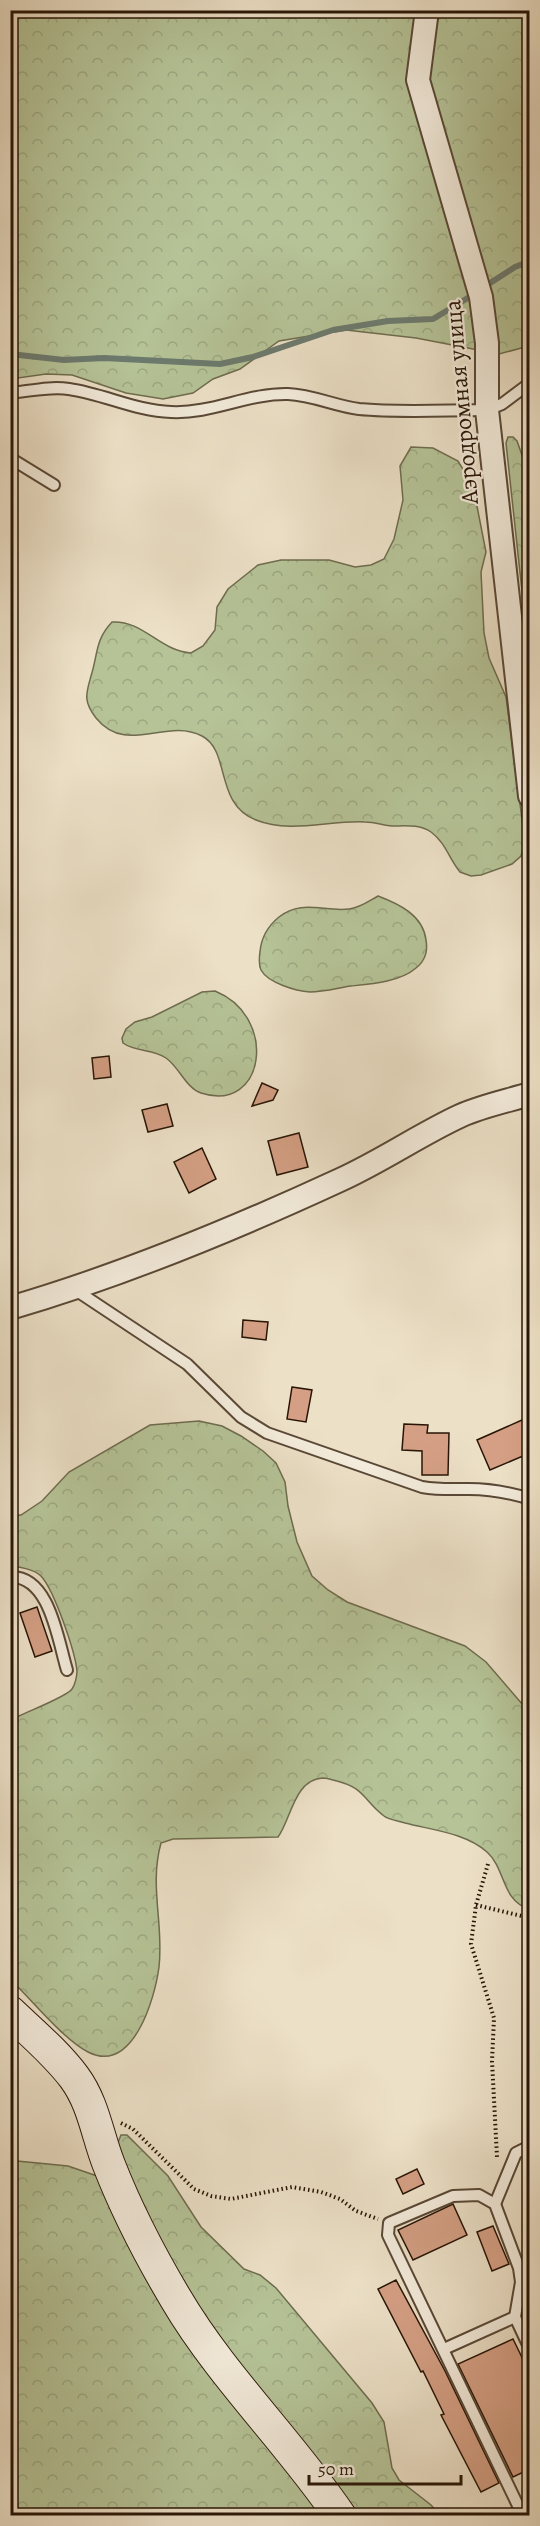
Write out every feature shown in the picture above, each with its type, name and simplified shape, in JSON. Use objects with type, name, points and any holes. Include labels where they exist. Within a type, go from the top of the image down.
[{"type":"main road","points":[[10,2012],[74,2077],[93,2111],[108,2164],[176,2300],[214,2354],[319,2485],[340,2516]]},
{"type":"street","name":"Аэродромная улица","points":[[427,10],[418,80],[479,289],[487,343],[487,410],[530,796]]},
{"type":"street","points":[[10,1308],[74,1289],[307,1196],[383,1159],[463,1115],[530,1094]]},
{"type":"lane","points":[[10,393],[68,389],[124,404],[168,412],[197,411],[270,395],[288,394],[308,396],[359,409],[487,410],[502,404],[530,383]]},
{"type":"lane","points":[[10,458],[54,485]]},
{"type":"lane","points":[[74,1289],[188,1364],[240,1417],[267,1433],[422,1487],[444,1491],[470,1489],[496,1491],[530,1499]]},
{"type":"lane","points":[[10,1577],[34,1584],[45,1599],[67,1670]]},
{"type":"lane","points":[[495,2204],[516,2153],[530,2146]]},
{"type":"lane","points":[[523,2516],[388,2235],[389,2223],[453,2196],[478,2195],[495,2204],[519,2268],[521,2282],[515,2317],[530,2349]]},
{"type":"lane","points":[[444,2349],[515,2317]]},
{"type":"lane","points":[[515,2317],[530,2328]]},
{"type":"path","points":[[488,1864],[476,1905],[471,1944],[494,2018],[492,2061],[497,2165]]},
{"type":"path","points":[[476,1905],[530,1918]]},
{"type":"path","points":[[93,2111],[133,2129],[194,2189],[211,2196],[231,2199],[292,2187],[321,2192],[340,2199],[356,2211],[389,2223]]},
{"type":"green space","points":[[11,11],[529,11],[529,346],[499,354],[416,338],[346,330],[279,341],[240,369],[213,379],[193,393],[163,399],[126,393],[72,375],[46,374],[11,379]]},
{"type":"green space","points":[[508,437],[513,437],[517,441],[529,475],[529,656],[506,443]]},
{"type":"green space","points":[[411,447],[433,448],[458,461],[473,486],[486,552],[481,572],[484,633],[489,658],[506,697],[525,842],[521,856],[512,864],[481,875],[471,876],[460,872],[440,841],[431,832],[422,828],[372,822],[283,826],[256,820],[243,812],[234,802],[217,753],[211,743],[202,736],[188,731],[121,734],[108,729],[96,718],[87,702],[88,688],[98,648],[112,622],[133,626],[170,647],[191,653],[203,646],[215,630],[217,607],[228,589],[258,565],[281,560],[329,560],[355,567],[371,565],[384,559],[394,539],[403,500],[400,466]]},
{"type":"green space","points":[[378,896],[409,912],[424,931],[427,944],[425,955],[422,962],[409,973],[385,982],[310,992],[290,988],[276,982],[261,970],[259,956],[264,938],[268,929],[279,917],[304,907],[353,908]]},
{"type":"green space","points":[[215,991],[235,1004],[249,1021],[256,1040],[256,1060],[250,1077],[239,1090],[223,1096],[201,1093],[191,1087],[166,1058],[123,1043],[122,1038],[126,1029],[135,1022],[152,1017],[202,992]]},
{"type":"green space","points":[[199,1421],[222,1426],[241,1436],[276,1463],[285,1482],[297,1542],[312,1576],[347,1602],[465,1646],[486,1662],[529,1712],[529,1909],[513,1899],[498,1867],[487,1852],[469,1840],[391,1819],[377,1810],[353,1787],[325,1778],[313,1780],[306,1785],[294,1801],[278,1837],[173,1839],[161,1843],[156,1874],[160,1951],[153,1997],[139,2030],[129,2043],[118,2053],[104,2056],[88,2052],[68,2038],[11,1980],[11,1720],[68,1692],[74,1685],[77,1671],[63,1621],[46,1583],[35,1572],[11,1567],[11,1516],[21,1515],[42,1501],[69,1472],[150,1425]]},
{"type":"green space","points":[[121,2135],[127,2135],[168,2176],[201,2227],[244,2269],[260,2275],[276,2288],[372,2403],[384,2422],[392,2468],[399,2480],[440,2515],[356,2515],[225,2348],[186,2289],[118,2160],[117,2145]]},
{"type":"green space","points":[[10,2162],[68,2166],[97,2176],[322,2515],[11,2516]]},
{"type":"building","points":[[109,1056],[111,1077],[94,1079],[92,1058]]},
{"type":"building","points":[[262,1083],[278,1090],[273,1100],[252,1106]]},
{"type":"building","points":[[167,1104],[173,1126],[148,1132],[142,1110]]},
{"type":"building","points":[[299,1133],[308,1167],[277,1175],[268,1141]]},
{"type":"building","points":[[202,1148],[216,1179],[189,1193],[174,1162]]},
{"type":"building","points":[[243,1320],[268,1322],[266,1340],[242,1337]]},
{"type":"building","points":[[292,1387],[312,1390],[306,1422],[287,1419]]},
{"type":"building","points":[[522,1420],[530,1438],[530,1453],[490,1470],[477,1440]]},
{"type":"building","points":[[404,1424],[428,1425],[427,1433],[449,1433],[448,1475],[422,1475],[422,1451],[402,1450]]},
{"type":"building","points":[[37,1607],[52,1651],[35,1657],[20,1613]]},
{"type":"building","points":[[417,2169],[424,2184],[403,2194],[396,2179]]},
{"type":"building","points":[[453,2204],[467,2235],[413,2260],[398,2230]]},
{"type":"building","points":[[493,2226],[509,2264],[492,2271],[477,2232]]},
{"type":"building","points":[[396,2280],[445,2371],[499,2483],[481,2492],[441,2415],[444,2414],[423,2371],[421,2372],[378,2289]]},
{"type":"building","points":[[513,2339],[530,2374],[530,2469],[513,2477],[458,2364]]},
{"type":"waterway","points":[[484,287],[515,267],[530,261]]},
{"type":"waterway","points":[[10,354],[64,360],[104,358],[220,364],[253,357],[333,330],[388,321],[433,319],[476,293]]}]
